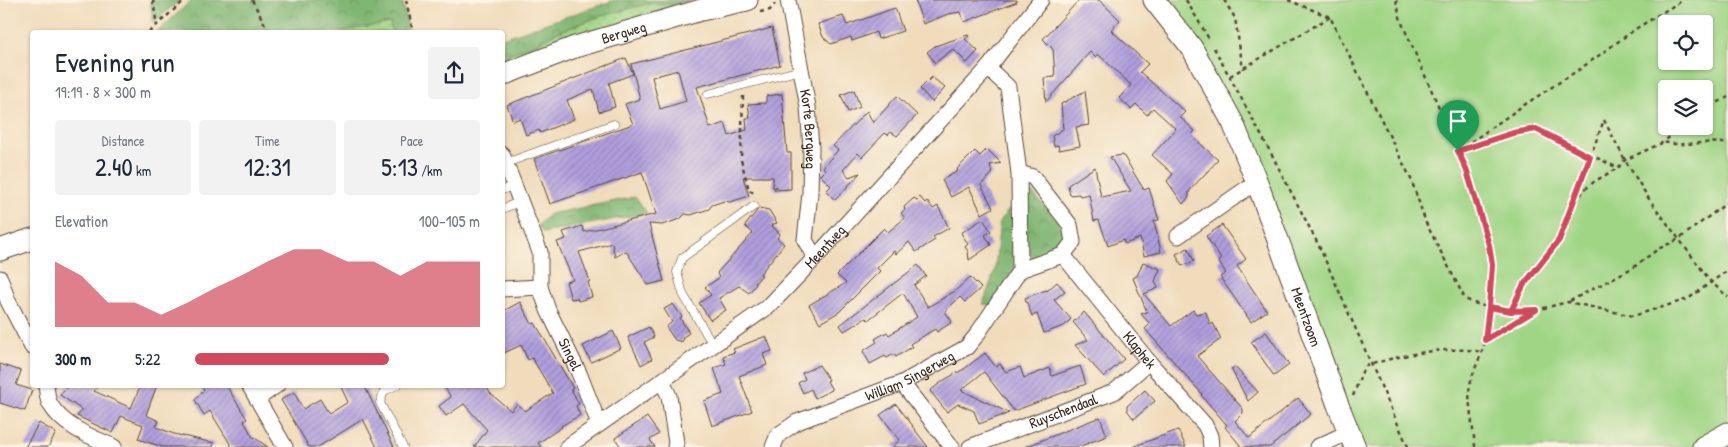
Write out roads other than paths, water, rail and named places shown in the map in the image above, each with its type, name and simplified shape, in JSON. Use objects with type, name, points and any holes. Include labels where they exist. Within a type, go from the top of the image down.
[{"type":"street","name":"Bergweg","points":[[505,74],[575,47],[701,10],[747,0]]},
{"type":"street","name":"Korte Bergweg","points":[[788,0],[808,107],[811,148],[810,193],[805,240],[815,258]]},
{"type":"street","name":"Meentweg","points":[[567,447],[769,306],[988,68],[1041,0]]},
{"type":"street","name":"Meentzoom","points":[[1154,0],[1220,80],[1233,123],[1258,185],[1352,440]]},
{"type":"street","points":[[988,68],[1008,87],[1019,173],[1020,270],[1063,255],[1073,242],[1070,225],[1033,177],[1019,173]]},
{"type":"street","name":"Singel","points":[[505,165],[509,187],[522,201],[540,252],[540,286],[548,310],[579,373],[600,424]]},
{"type":"street","points":[[1178,236],[1246,189],[1258,185]]},
{"type":"street","points":[[0,250],[30,240]]},
{"type":"street","name":"Klaphek","points":[[1063,255],[1149,362],[1205,425],[1210,436],[1211,447]]},
{"type":"street","name":"William Singerweg","points":[[773,447],[778,435],[797,422],[902,383],[967,346],[976,336],[1020,270]]},
{"type":"street","points":[[0,278],[4,304],[30,344]]},
{"type":"street","points":[[505,289],[540,286]]},
{"type":"street","name":"Ruyschendaal","points":[[970,447],[1114,392],[1149,362]]},
{"type":"street","points":[[662,381],[669,396],[675,447]]},
{"type":"street","points":[[902,383],[952,447]]},
{"type":"street","points":[[47,388],[50,403],[59,416],[79,431],[114,447]]},
{"type":"street","points":[[250,388],[285,447]]},
{"type":"street","points":[[257,399],[273,388]]},
{"type":"street","points":[[1702,447],[1728,433]]},
{"type":"street","points":[[1317,447],[1352,440]]},
{"type":"lane","points":[[708,94],[801,70]]},
{"type":"lane","points":[[505,159],[614,124]]},
{"type":"lane","points":[[505,208],[522,201]]},
{"type":"lane","points":[[712,345],[684,294],[677,272],[682,258],[754,206]]},
{"type":"lane","points":[[391,388],[384,391],[380,403],[403,447]]}]
